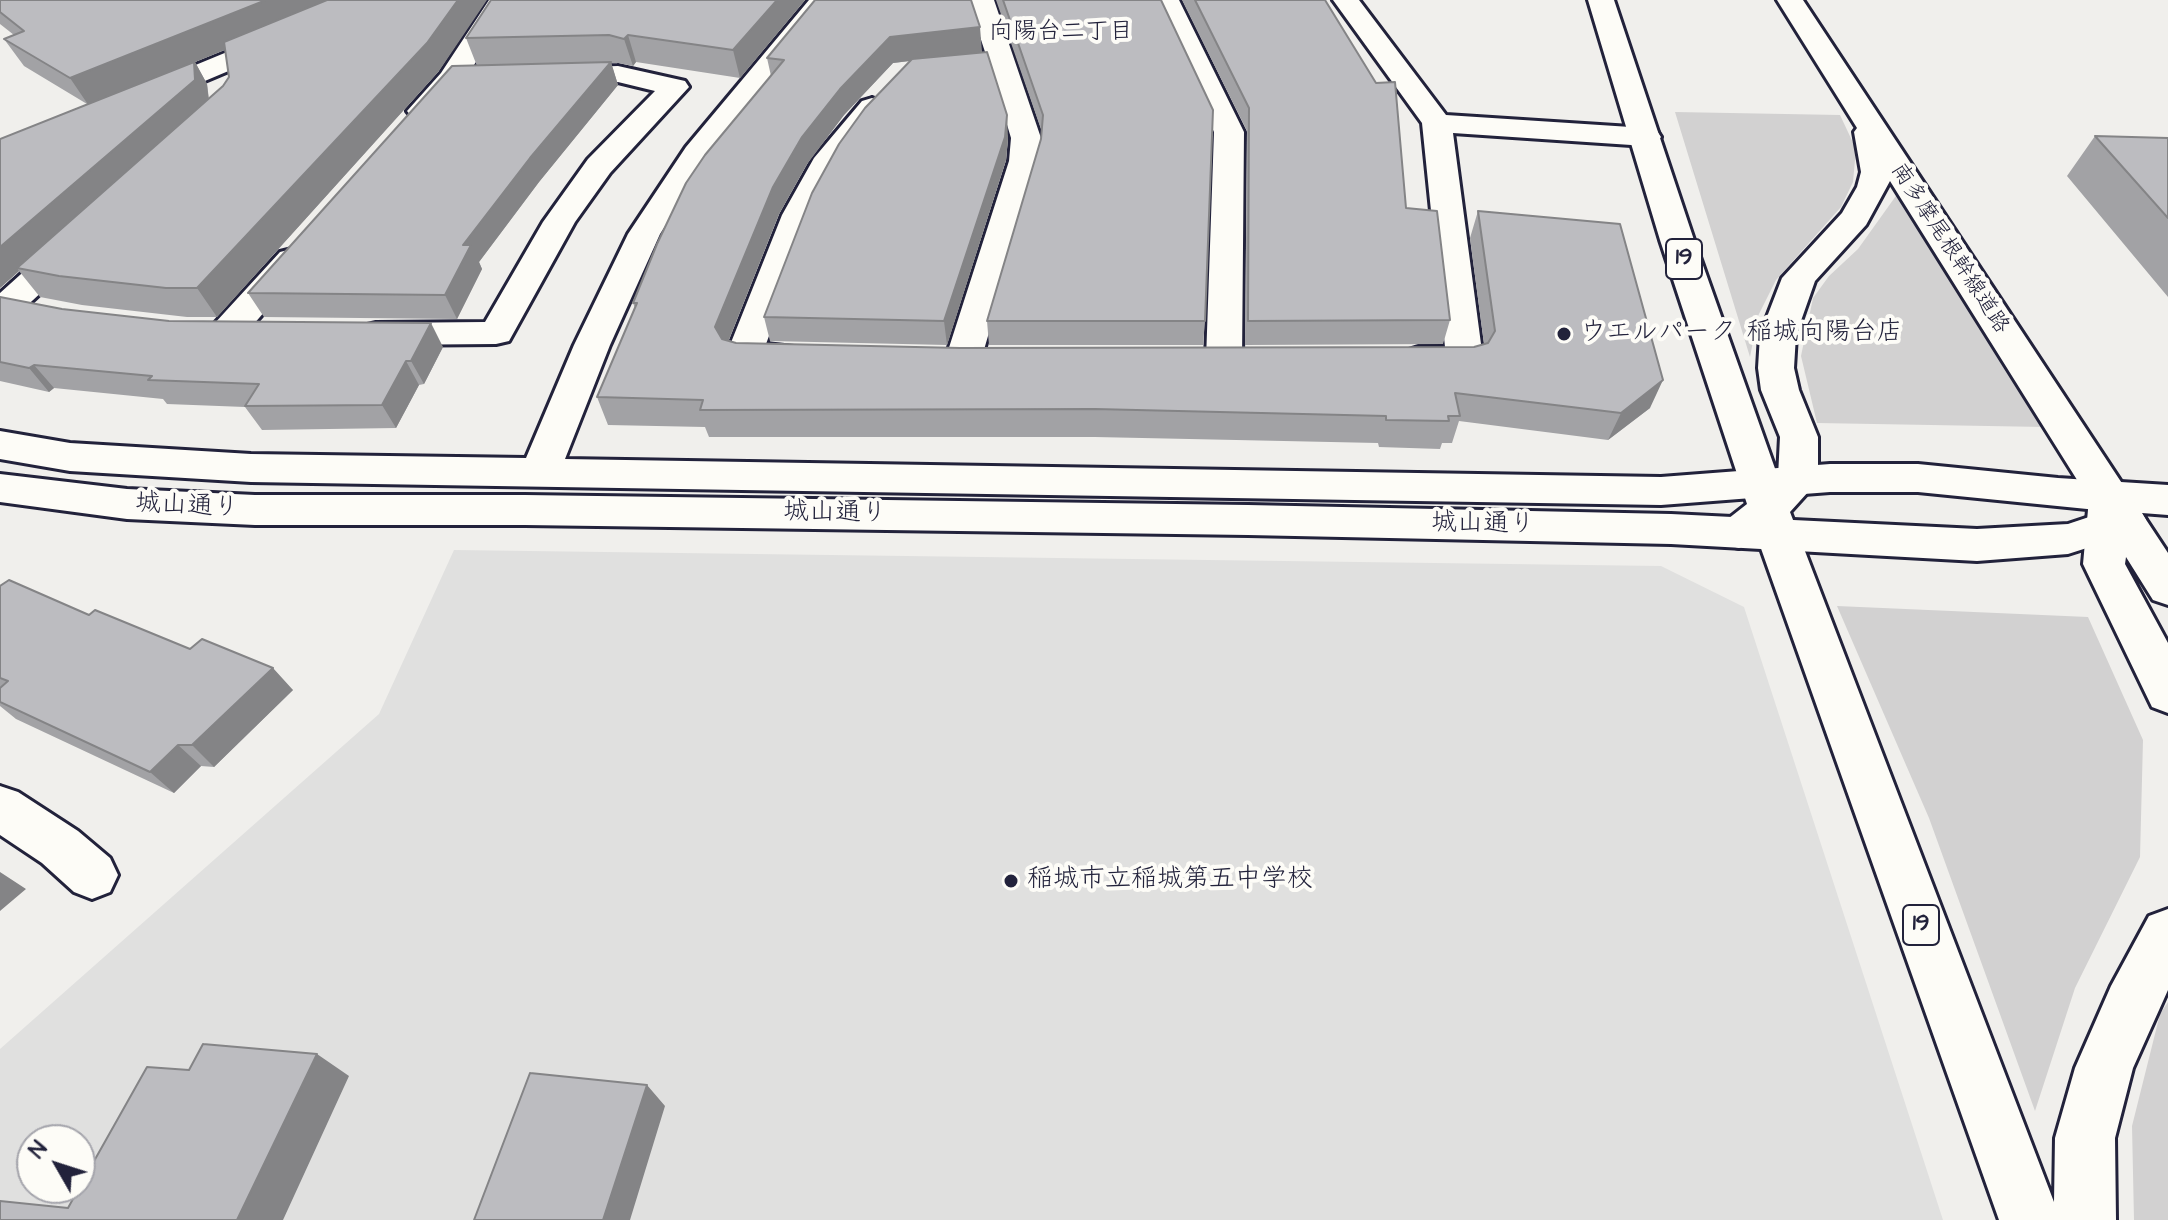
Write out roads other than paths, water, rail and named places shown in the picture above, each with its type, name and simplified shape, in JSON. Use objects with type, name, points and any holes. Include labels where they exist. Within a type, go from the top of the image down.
[{"type":"street","points":[[125,105],[223,78],[376,0]]},
{"type":"street","points":[[401,135],[467,78],[502,0]]},
{"type":"street","points":[[540,473],[592,345],[644,234],[697,153],[823,0]]},
{"type":"street","points":[[963,360],[1024,161],[1026,138],[981,0]]},
{"type":"street","points":[[1166,0],[1229,132],[1224,360]]},
{"type":"street","points":[[1346,0],[1437,123],[1465,359],[1390,359]]},
{"type":"street","name":"19","points":[[1601,0],[1646,137],[1775,491],[1804,608],[2030,1220]]},
{"type":"street","name":"南多摩尾根幹線道路","points":[[1790,0],[2068,430],[2113,527],[2168,588]]},
{"type":"street","points":[[822,357],[744,355],[798,215],[825,165],[856,123],[900,76],[1002,62]]},
{"type":"street","points":[[348,334],[496,333],[559,222],[599,166],[675,87],[618,74],[528,76]]},
{"type":"street","points":[[1437,123],[1646,137]]},
{"type":"street","points":[[1775,491],[1799,437],[1780,390],[1776,368],[1778,335],[1799,278],[1855,218],[1873,187],[1877,172],[1868,125]]},
{"type":"street","points":[[3,304],[99,221]]},
{"type":"street","points":[[273,333],[214,332],[309,239]]},
{"type":"street","points":[[3,304],[52,313]]},
{"type":"street","name":"城山通り","points":[[0,445],[70,457],[251,468],[1366,487],[1656,503]]},
{"type":"street","points":[[1366,487],[1426,501],[1644,502],[1918,478],[2058,493],[2113,527]]},
{"type":"street","name":"城山通り","points":[[0,488],[127,504],[255,510],[1656,503]]},
{"type":"street","points":[[1775,491],[1847,539],[1977,545],[2113,527],[2168,500]]},
{"type":"street","points":[[1656,503],[1775,491],[1875,495],[2113,527]]},
{"type":"street","points":[[1656,503],[1775,491],[1885,511],[2019,513]]},
{"type":"street","points":[[2113,527],[2104,564],[2153,657],[2168,694]]},
{"type":"street","points":[[0,808],[60,847],[92,875]]},
{"type":"street","points":[[2085,1220],[2085,1138],[2104,1068],[2131,1005],[2168,934]]},
{"type":"place","name":"ウエルパーク 稲城向陽台店","points":[[1564,334]]},
{"type":"place","name":"稲城市立稲城第五中学校","points":[[1011,881]]},
{"type":"district","name":"向陽台二丁目","points":[[1061,33]]}]
